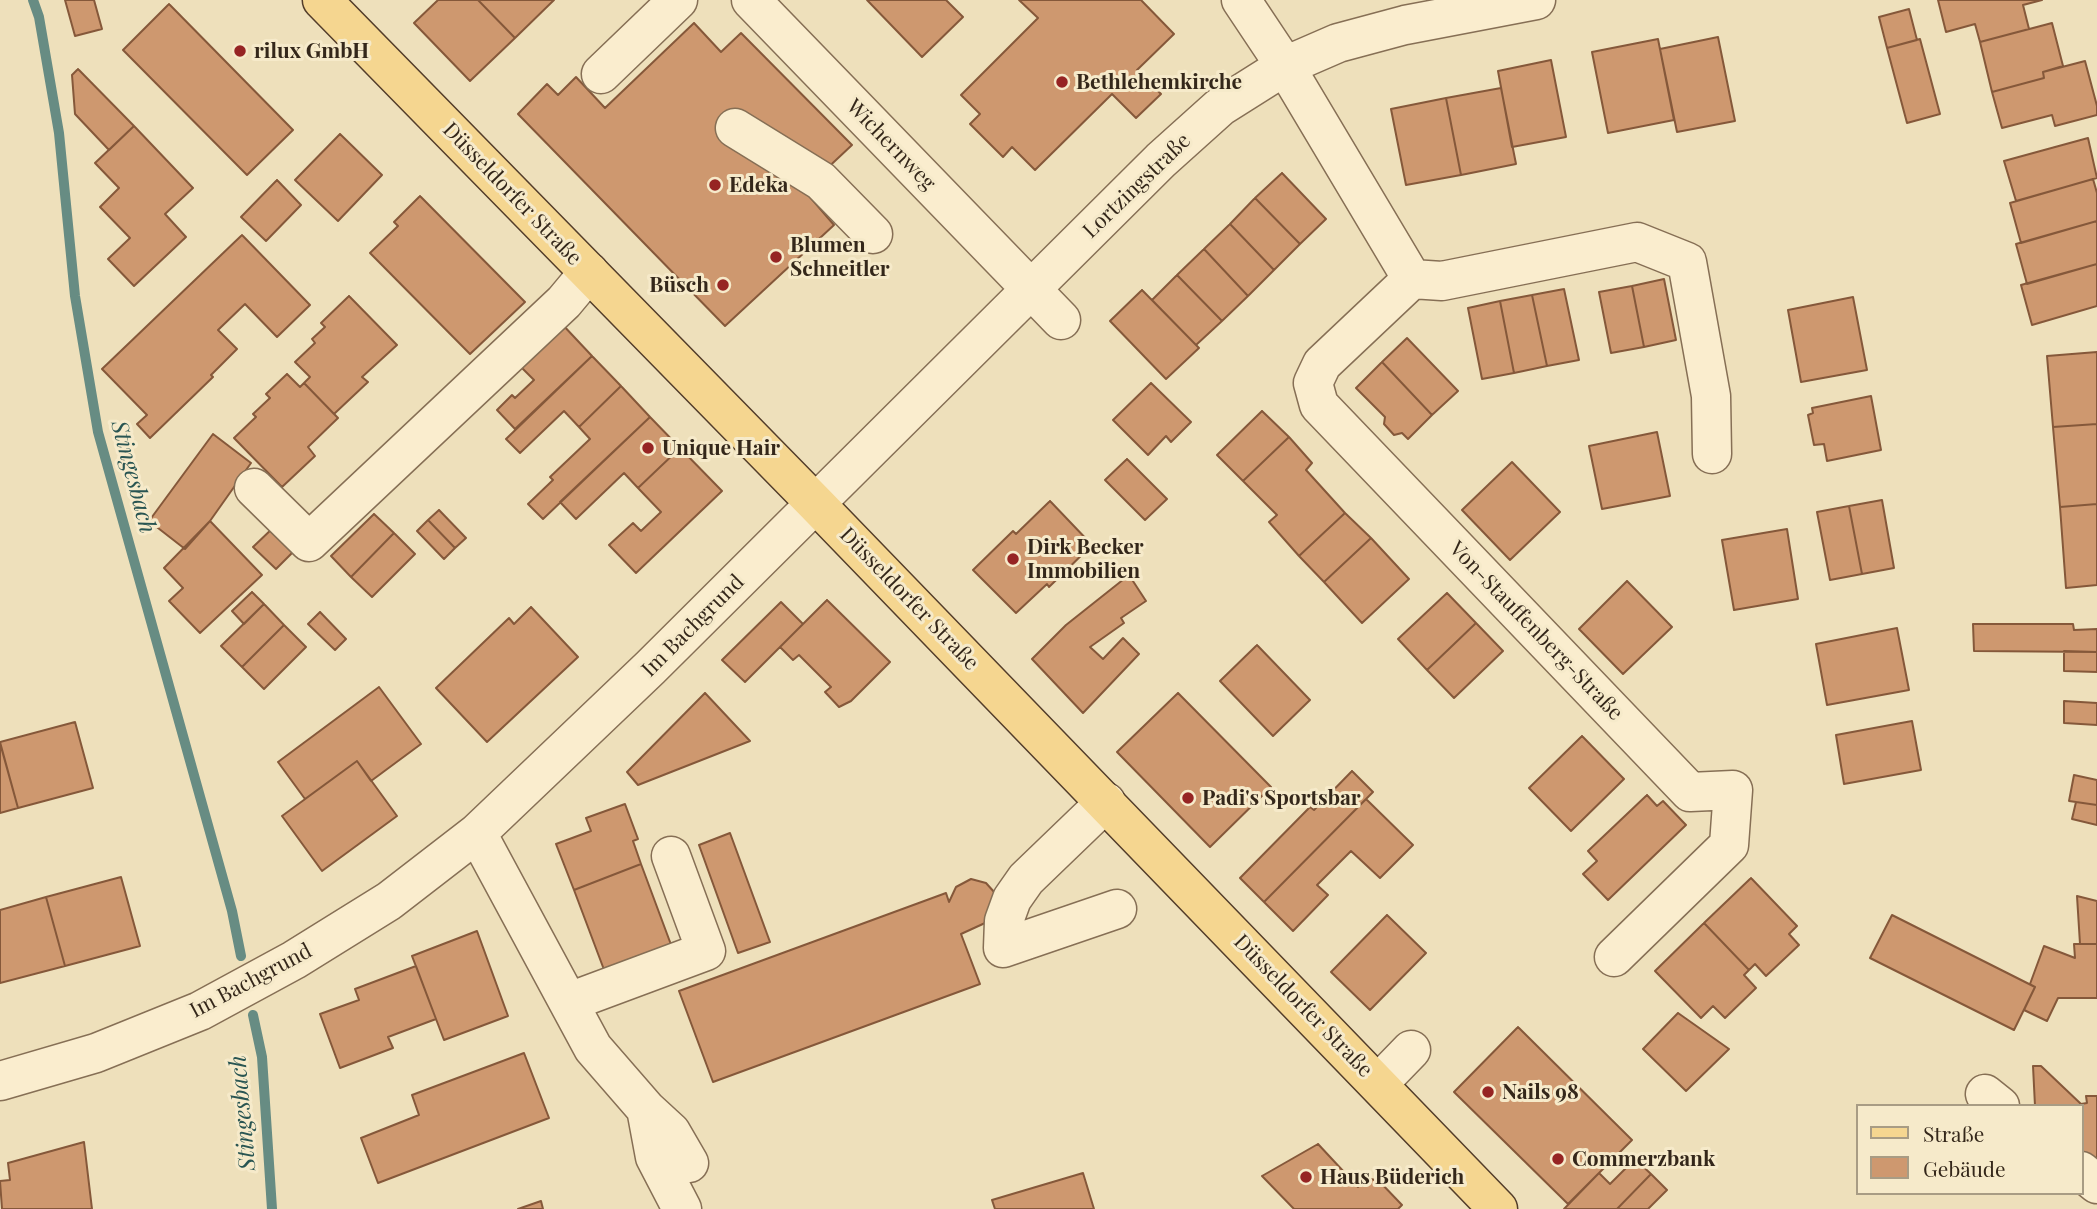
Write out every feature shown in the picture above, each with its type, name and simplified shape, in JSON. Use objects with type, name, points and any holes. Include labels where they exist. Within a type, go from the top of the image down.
[{"type":"main road","name":"Düsseldorfer Straße","points":[[322,0],[1106,802],[1378,1084],[1491,1207]]},
{"type":"street","points":[[601,74],[678,0]]},
{"type":"street","name":"Wichernweg","points":[[751,0],[966,232],[1032,289],[1061,320]]},
{"type":"street","points":[[1241,0],[1285,66],[1412,279],[1442,281],[1637,242],[1687,262],[1712,396],[1713,454]]},
{"type":"street","name":"Lortzingstraße","points":[[816,504],[1161,160],[1220,107],[1285,66],[1352,39],[1405,25],[1536,0]]},
{"type":"street","points":[[735,128],[821,181],[873,234]]},
{"type":"street","points":[[254,488],[309,542],[564,302],[589,272]]},
{"type":"street","name":"Von-Stauffenberg-Straße","points":[[1412,279],[1322,363],[1313,383],[1319,405],[1690,792],[1733,790],[1729,845],[1614,957]]},
{"type":"street","name":"Im Bachgrund","points":[[0,1081],[96,1053],[200,1010],[294,960],[389,901],[477,833],[816,504]]},
{"type":"street","points":[[1106,802],[1042,861],[1012,899],[1004,921],[1003,948],[1117,909]]},
{"type":"street","points":[[477,833],[593,1048],[646,1109],[671,1132],[689,1163]]},
{"type":"street","points":[[569,1002],[706,951],[671,856]]},
{"type":"street","points":[[1378,1084],[1411,1050]]},
{"type":"street","points":[[646,1109],[655,1157],[682,1209]]},
{"type":"street","points":[[2083,1173],[2097,1184]]},
{"type":"building","points":[[65,0],[94,0],[102,29],[75,36]]},
{"type":"building","points":[[438,0],[478,0],[515,38],[470,81],[414,23]]},
{"type":"building","points":[[478,0],[554,0],[515,38]]},
{"type":"building","points":[[867,0],[946,0],[963,17],[922,57]]},
{"type":"building","name":"Bethlehemkirche","points":[[1019,0],[1141,0],[1174,34],[1137,70],[1161,94],[1136,118],[1112,94],[1035,170],[1012,147],[1003,157],[970,124],[980,114],[961,95],[1038,18]]},
{"type":"building","points":[[1938,0],[2042,0],[2023,5],[2029,29],[1980,42],[1975,24],[1946,32]]},
{"type":"building","points":[[169,4],[293,130],[247,175],[123,50]]},
{"type":"building","points":[[1909,9],[1917,40],[1887,48],[1879,17]]},
{"type":"building","points":[[694,23],[721,52],[741,33],[852,145],[804,190],[834,225],[725,326],[518,114],[547,84],[558,95],[576,77],[605,108]]},
{"type":"building","points":[[2052,23],[2063,66],[2043,72],[2044,78],[1992,92],[1980,42]]},
{"type":"building","points":[[1718,37],[1735,121],[1677,132],[1660,49]]},
{"type":"building","points":[[1658,39],[1674,120],[1608,133],[1592,52]]},
{"type":"building","points":[[1920,39],[1940,114],[1907,123],[1887,48]]},
{"type":"building","points":[[1551,60],[1566,137],[1512,147],[1498,71]]},
{"type":"building","points":[[2085,61],[2097,115],[2055,126],[2052,115],[2002,128],[1992,92],[2044,78],[2043,72]]},
{"type":"building","points":[[78,69],[134,126],[109,150],[75,114],[72,75]]},
{"type":"building","points":[[1501,88],[1516,164],[1461,175],[1446,98]]},
{"type":"building","points":[[1446,98],[1461,175],[1406,185],[1391,109]]},
{"type":"building","points":[[134,126],[193,188],[165,214],[186,237],[134,286],[108,259],[130,238],[100,207],[119,188],[95,163]]},
{"type":"building","points":[[340,134],[382,175],[338,221],[295,180]]},
{"type":"building","points":[[2088,138],[2097,178],[2016,201],[2004,161]]},
{"type":"building","points":[[1282,173],[1326,219],[1300,244],[1255,198]]},
{"type":"building","points":[[2093,179],[2097,193],[2097,221],[2021,243],[2010,203]]},
{"type":"building","points":[[277,180],[301,205],[266,241],[241,217]]},
{"type":"building","points":[[420,196],[525,302],[470,354],[370,253],[398,226],[394,222]]},
{"type":"building","points":[[1255,198],[1300,244],[1274,270],[1230,224]]},
{"type":"building","points":[[2097,221],[2097,264],[2027,284],[2016,244]]},
{"type":"building","points":[[1230,224],[1274,270],[1248,296],[1204,249]]},
{"type":"building","points":[[242,235],[310,305],[277,337],[245,304],[218,330],[237,349],[211,375],[213,377],[150,438],[137,424],[147,415],[102,369]]},
{"type":"building","points":[[1204,249],[1248,296],[1222,321],[1177,275]]},
{"type":"building","points":[[2097,264],[2097,306],[2032,325],[2021,285]]},
{"type":"building","points":[[1177,275],[1222,321],[1196,345],[1152,300]]},
{"type":"building","points":[[1664,279],[1676,340],[1644,347],[1632,286]]},
{"type":"building","points":[[1632,286],[1644,347],[1611,353],[1599,292]]},
{"type":"building","points":[[1564,289],[1579,360],[1547,366],[1532,295]]},
{"type":"building","points":[[1142,290],[1199,348],[1166,379],[1110,321]]},
{"type":"building","points":[[1532,295],[1547,366],[1514,373],[1500,301]]},
{"type":"building","points":[[349,296],[397,345],[362,377],[368,382],[334,414],[304,383],[310,377],[295,362],[315,343],[312,339],[325,327],[321,323]]},
{"type":"building","points":[[1853,297],[1867,370],[1801,382],[1788,310]]},
{"type":"building","points":[[1500,301],[1514,373],[1482,379],[1468,308]]},
{"type":"building","points":[[561,323],[592,356],[515,429],[497,410],[512,395],[515,398],[534,380],[518,364]]},
{"type":"building","points":[[1407,338],[1458,391],[1432,415],[1382,362]]},
{"type":"building","points":[[2097,352],[2097,424],[2053,427],[2047,356]]},
{"type":"building","points":[[592,356],[621,386],[579,427],[564,411],[520,453],[506,439]]},
{"type":"building","points":[[1382,362],[1432,415],[1408,439],[1402,433],[1394,435],[1384,424],[1385,417],[1356,388]]},
{"type":"building","points":[[287,374],[300,387],[304,383],[338,418],[308,447],[315,456],[282,487],[234,438],[256,417],[253,414],[270,398],[266,394]]},
{"type":"building","points":[[1151,383],[1191,422],[1171,442],[1166,436],[1148,455],[1113,420]]},
{"type":"building","points":[[621,386],[650,417],[543,519],[528,504],[553,480],[550,477],[590,439],[579,427]]},
{"type":"building","points":[[1871,396],[1881,450],[1827,461],[1824,444],[1814,445],[1808,415],[1813,413],[1812,408]]},
{"type":"building","points":[[1262,411],[1289,437],[1243,481],[1217,455]]},
{"type":"building","points":[[650,417],[680,448],[638,488],[624,473],[576,519],[560,502]]},
{"type":"building","points":[[2097,424],[2097,504],[2060,507],[2053,427]]},
{"type":"building","points":[[1657,432],[1670,496],[1602,509],[1589,446]]},
{"type":"building","points":[[213,434],[251,463],[210,521],[185,549],[149,521]]},
{"type":"building","points":[[1289,437],[1312,463],[1306,470],[1345,513],[1299,556],[1269,522],[1277,515],[1243,481]]},
{"type":"building","points":[[680,448],[722,491],[636,573],[609,545],[633,523],[641,531],[661,512],[638,488]]},
{"type":"building","points":[[1127,459],[1167,499],[1145,520],[1105,480]]},
{"type":"building","points":[[1512,462],[1560,512],[1510,560],[1462,510]]},
{"type":"building","points":[[1882,500],[1894,568],[1862,574],[1849,506]]},
{"type":"building","points":[[1050,501],[1092,545],[1049,587],[1047,584],[1016,613],[973,570],[1013,531],[1016,534]]},
{"type":"building","points":[[2097,504],[2097,585],[2066,588],[2060,507]]},
{"type":"building","points":[[1849,506],[1862,574],[1830,580],[1817,512]]},
{"type":"building","points":[[439,510],[466,538],[455,548],[428,520]]},
{"type":"building","points":[[1345,513],[1371,538],[1324,582],[1299,556]]},
{"type":"building","points":[[374,514],[394,533],[351,577],[331,556]]},
{"type":"building","points":[[428,520],[455,548],[444,559],[417,531]]},
{"type":"building","points":[[210,521],[262,575],[200,633],[169,601],[183,588],[164,568]]},
{"type":"building","points":[[275,526],[297,548],[276,569],[253,547]]},
{"type":"building","points":[[1787,529],[1798,599],[1734,610],[1722,540]]},
{"type":"building","points":[[394,533],[415,554],[372,597],[351,577]]},
{"type":"building","points":[[1371,538],[1409,579],[1362,623],[1324,582]]},
{"type":"building","points":[[1129,575],[1146,601],[1121,618],[1124,623],[1090,647],[1103,659],[1123,638],[1139,654],[1083,713],[1032,659],[1066,625]]},
{"type":"building","points":[[1627,581],[1672,627],[1623,674],[1579,629]]},
{"type":"building","points":[[252,592],[264,604],[244,624],[232,611]]},
{"type":"building","points":[[1447,593],[1476,623],[1427,670],[1398,639]]},
{"type":"building","points":[[827,600],[890,662],[851,701],[839,707],[825,692],[831,687],[799,655],[793,660],[780,647]]},
{"type":"building","points":[[781,602],[803,624],[745,682],[722,660]]},
{"type":"building","points":[[264,604],[284,625],[242,667],[221,646]]},
{"type":"building","points":[[531,607],[578,657],[487,742],[436,688],[509,618],[514,624]]},
{"type":"building","points":[[320,612],[346,639],[335,650],[308,624]]},
{"type":"building","points":[[1476,623],[1503,651],[1454,698],[1427,670]]},
{"type":"building","points":[[1973,624],[2073,624],[2074,630],[2097,629],[2097,652],[1974,651]]},
{"type":"building","points":[[284,625],[306,647],[264,689],[242,667]]},
{"type":"building","points":[[1897,628],[1909,690],[1827,705],[1816,644]]},
{"type":"building","points":[[1257,645],[1310,700],[1273,736],[1220,681]]},
{"type":"building","points":[[2064,651],[2097,652],[2097,672],[2064,671]]},
{"type":"building","points":[[379,687],[421,744],[371,781],[357,761],[305,799],[278,762]]},
{"type":"building","points":[[705,693],[750,741],[638,785],[627,772]]},
{"type":"building","points":[[1178,693],[1271,787],[1210,847],[1117,752]]},
{"type":"building","points":[[2064,701],[2097,703],[2097,725],[2064,723]]},
{"type":"building","points":[[1912,721],[1921,770],[1844,784],[1836,735]]},
{"type":"building","points":[[75,722],[93,788],[18,808],[0,742]]},
{"type":"building","points":[[1582,736],[1624,779],[1571,831],[1529,788]]},
{"type":"building","points":[[0,743],[18,808],[0,813]]},
{"type":"building","points":[[357,761],[397,816],[322,871],[282,816]]},
{"type":"building","points":[[1352,771],[1373,792],[1264,902],[1240,878],[1310,807],[1314,810]]},
{"type":"building","points":[[2074,775],[2097,780],[2097,805],[2069,801]]},
{"type":"building","points":[[1647,795],[1657,806],[1663,801],[1686,825],[1608,900],[1583,874],[1597,861],[1588,851]]},
{"type":"building","points":[[1366,799],[1413,845],[1380,878],[1351,851],[1317,885],[1328,895],[1293,931],[1264,902]]},
{"type":"building","points":[[2076,802],[2097,805],[2097,825],[2072,819]]},
{"type":"building","points":[[625,804],[638,839],[633,841],[641,864],[574,890],[556,844],[591,831],[586,818]]},
{"type":"building","points":[[730,833],[770,942],[738,953],[699,845]]},
{"type":"building","points":[[641,864],[673,950],[606,975],[574,890]]},
{"type":"building","points":[[121,877],[140,946],[65,966],[46,897]]},
{"type":"building","points":[[1751,878],[1797,926],[1789,934],[1799,945],[1766,976],[1755,964],[1749,970],[1704,923]]},
{"type":"building","points":[[971,879],[986,883],[995,893],[993,916],[985,923],[961,934],[980,984],[713,1082],[679,991],[946,893],[949,902],[956,887]]},
{"type":"building","points":[[2077,896],[2097,901],[2097,944],[2080,944]]},
{"type":"building","points":[[46,897],[65,966],[0,983],[0,910]]},
{"type":"building","points":[[1387,915],[1426,953],[1370,1010],[1331,972]]},
{"type":"building","points":[[1892,915],[2035,987],[2014,1030],[1870,958]]},
{"type":"building","points":[[1704,923],[1749,970],[1744,975],[1756,988],[1725,1018],[1713,1006],[1701,1018],[1655,971]]},
{"type":"building","points":[[477,931],[508,1016],[444,1040],[412,956]]},
{"type":"building","points":[[2074,944],[2097,944],[2097,998],[2058,998],[2047,1021],[2024,1010],[2035,987],[2030,984],[2044,946],[2075,958]]},
{"type":"building","points":[[416,966],[436,1019],[388,1037],[393,1048],[340,1068],[320,1014],[359,1000],[355,989]]},
{"type":"building","points":[[1678,1013],[1729,1049],[1686,1091],[1643,1049]]},
{"type":"building","points":[[1518,1027],[1632,1140],[1568,1204],[1454,1092]]},
{"type":"building","points":[[524,1053],[549,1118],[378,1183],[361,1138],[419,1115],[412,1095]]},
{"type":"building","points":[[2033,1066],[2041,1066],[2081,1104],[2035,1104]]},
{"type":"building","points":[[2086,1096],[2097,1096],[2097,1169],[2083,1158],[2081,1104],[2087,1103]]},
{"type":"building","points":[[84,1142],[92,1209],[2,1209],[0,1181],[10,1180],[8,1163]]},
{"type":"building","name":"Haus Büderich","points":[[1318,1144],[1358,1187],[1367,1178],[1379,1181],[1402,1205],[1398,1209],[1294,1209],[1262,1176]]},
{"type":"building","points":[[1635,1159],[1651,1174],[1617,1209],[1564,1209],[1599,1173],[1610,1184]]},
{"type":"building","points":[[1083,1173],[1094,1209],[995,1209],[992,1200]]},
{"type":"building","points":[[1651,1174],[1667,1190],[1648,1209],[1617,1209]]},
{"type":"building","points":[[541,1201],[543,1209],[518,1209]]},
{"type":"waterway","name":"Stingesbach","points":[[33,0],[39,17],[59,133],[75,296],[98,432],[232,911],[241,956]]},
{"type":"waterway","name":"Stingesbach","points":[[253,1015],[262,1057],[272,1209]]},
{"type":"place","name":"rilux GmbH","points":[[240,51]]},
{"type":"place","name":"Bethlehemkirche","points":[[1062,82]]},
{"type":"place","name":"Edeka","points":[[715,185]]},
{"type":"place","name":"Blumen Schneitler","points":[[776,257]]},
{"type":"place","name":"Büsch","points":[[723,285]]},
{"type":"place","name":"Unique Hair","points":[[648,448]]},
{"type":"place","name":"Dirk Becker Immobilien","points":[[1013,559]]},
{"type":"place","name":"Padi's Sportsbar","points":[[1188,798]]},
{"type":"place","name":"Nails 98","points":[[1488,1092]]},
{"type":"place","name":"Commerzbank","points":[[1558,1159]]},
{"type":"place","name":"Haus Büderich","points":[[1306,1177]]}]
